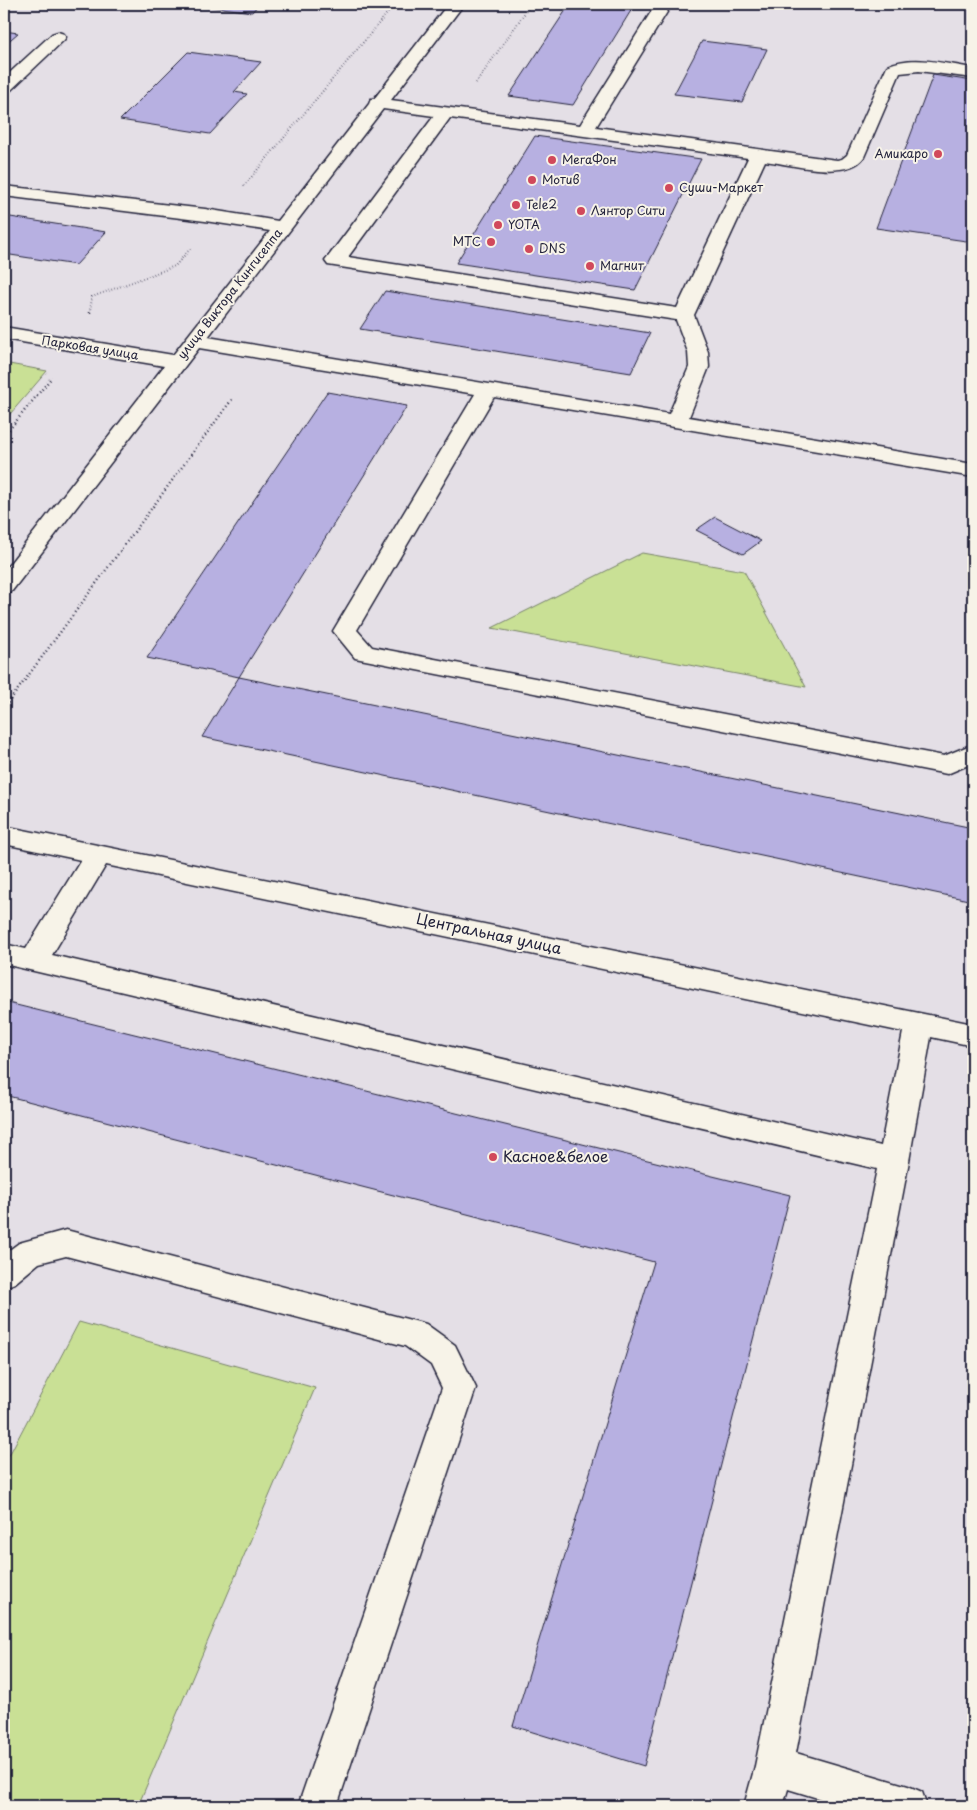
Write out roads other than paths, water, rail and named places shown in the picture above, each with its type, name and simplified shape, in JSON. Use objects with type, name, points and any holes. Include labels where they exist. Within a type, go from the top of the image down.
[{"type":"street","name":"улица Виктора Кингисеппа","points":[[4,586],[377,103],[456,4]]},
{"type":"street","points":[[586,130],[664,4]]},
{"type":"street","points":[[4,87],[58,37]]},
{"type":"street","points":[[377,103],[837,165],[848,163],[855,157],[896,66],[910,65],[973,73]]},
{"type":"street","points":[[446,112],[335,261],[684,315]]},
{"type":"street","points":[[677,421],[699,367],[698,352],[684,315],[760,154]]},
{"type":"street","points":[[4,191],[218,217],[282,227]]},
{"type":"street","name":"Парковая улица","points":[[4,333],[177,362]]},
{"type":"street","points":[[193,341],[973,471]]},
{"type":"street","points":[[488,390],[344,631],[364,653],[947,765],[973,753]]},
{"type":"street","name":"Центральная улица","points":[[4,835],[973,1035]]},
{"type":"street","points":[[34,960],[99,854]]},
{"type":"street","points":[[4,954],[894,1161]]},
{"type":"street","points":[[764,1806],[774,1766],[894,1161],[919,1023]]},
{"type":"street","points":[[4,1273],[30,1252],[66,1243],[414,1334],[443,1355],[459,1388],[318,1806]]},
{"type":"street","points":[[774,1766],[908,1806]]},
{"type":"place","name":"Амикаро","points":[[938,154]]},
{"type":"place","name":"МегаФон","points":[[552,160]]},
{"type":"place","name":"Мотив","points":[[532,180]]},
{"type":"place","name":"Суши-Маркет","points":[[669,188]]},
{"type":"place","name":"Tele2","points":[[516,205]]},
{"type":"place","name":"Лянтор Сити","points":[[581,211]]},
{"type":"place","name":"YOTA","points":[[498,225]]},
{"type":"place","name":"МТС","points":[[491,242]]},
{"type":"place","name":"DNS","points":[[529,249]]},
{"type":"place","name":"Магнит","points":[[590,266]]},
{"type":"place","name":"Касное&белое","points":[[493,1157]]}]
